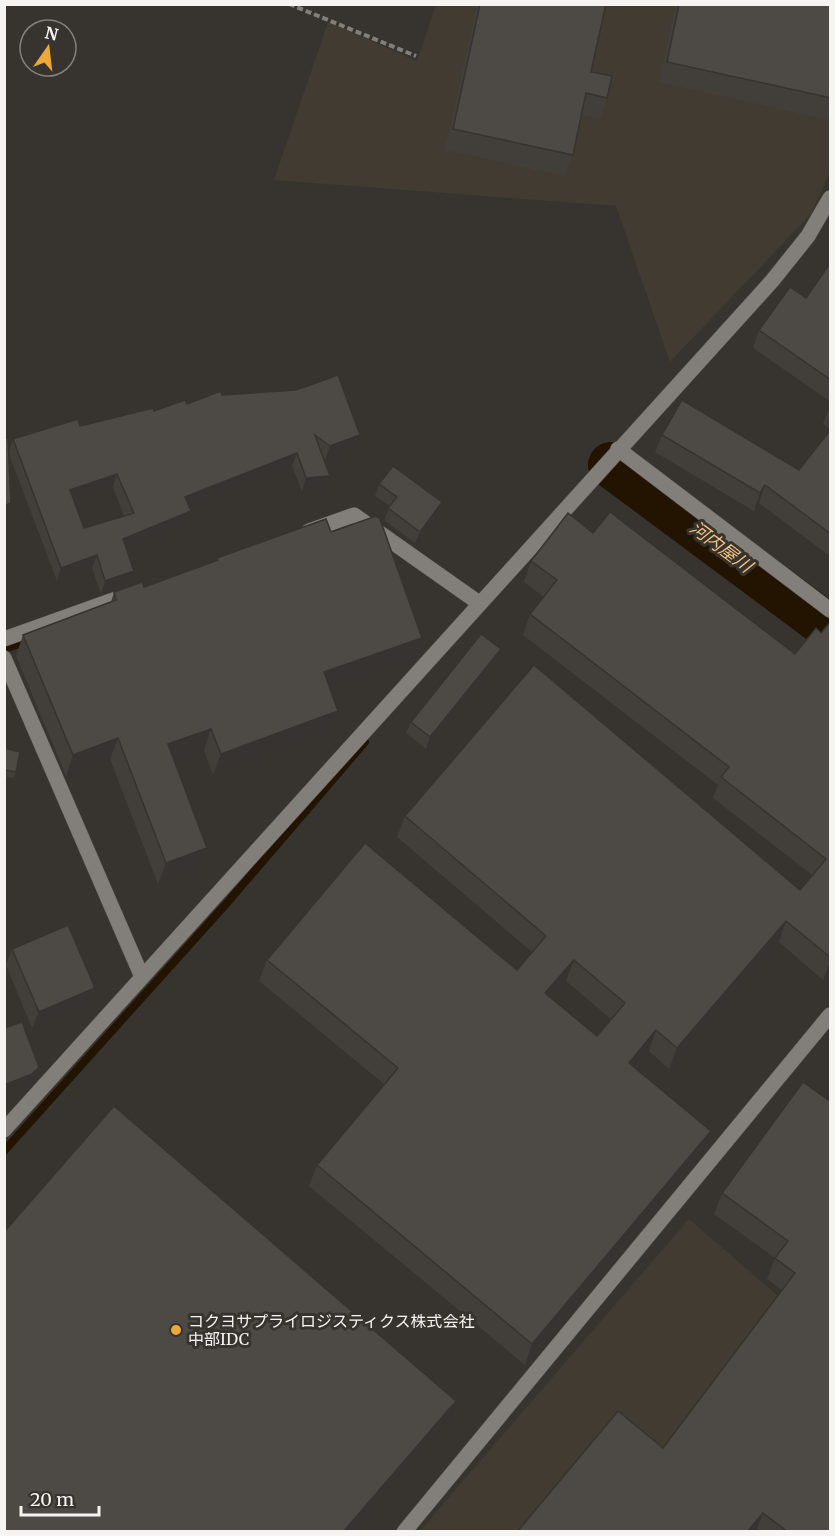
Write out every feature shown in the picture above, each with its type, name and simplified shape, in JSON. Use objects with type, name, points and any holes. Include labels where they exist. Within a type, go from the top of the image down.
[{"type":"street","points":[[4,1130],[795,254],[831,198]]},
{"type":"street","points":[[618,449],[831,610]]},
{"type":"street","points":[[298,535],[354,515],[479,603]]},
{"type":"street","points":[[4,639],[143,589]]},
{"type":"street","points":[[4,658],[142,978]]},
{"type":"street","points":[[404,1532],[831,1015]]},
{"type":"path","points":[[289,4],[416,56]]},
{"type":"shaded area","points":[[436,5],[830,5],[830,172],[811,214],[670,362],[616,206],[274,180],[328,22],[417,61]]},
{"type":"shaded area","points":[[689,1219],[830,1341],[830,1531],[419,1532]]},
{"type":"building","points":[[480,4],[606,4],[591,72],[612,76],[607,98],[586,93],[573,155],[453,129]]},
{"type":"building","points":[[679,4],[831,4],[831,98],[667,62]]},
{"type":"building","points":[[831,262],[831,380],[759,330],[790,287],[806,298]]},
{"type":"building","points":[[338,375],[360,435],[330,446],[315,435],[330,476],[306,478],[297,453],[185,497],[191,511],[123,539],[134,571],[105,581],[97,555],[61,568],[13,439],[78,419],[80,426],[153,408],[154,411],[185,400],[187,404],[221,391],[222,395],[296,390]],"holes":[[[117,474],[134,513],[84,528],[70,490]]]},
{"type":"building","points":[[682,400],[799,470],[831,429],[831,534],[765,485],[760,493],[662,435]]},
{"type":"building","points":[[8,438],[11,503],[4,506],[4,439]]},
{"type":"building","points":[[393,466],[442,502],[420,532],[388,508],[397,497],[379,484]]},
{"type":"building","points":[[610,512],[795,654],[816,628],[821,633],[831,621],[831,958],[786,921],[677,1048],[656,1030],[629,1063],[711,1131],[532,1344],[317,1165],[398,1068],[267,960],[365,843],[517,970],[546,936],[405,816],[534,665],[800,890],[826,859],[721,777],[729,767],[530,614],[557,580],[531,561],[568,513],[593,533]],"holes":[[[574,960],[625,1003],[597,1036],[545,993]]]},
{"type":"building","points":[[376,516],[380,519],[422,638],[324,672],[338,711],[221,754],[211,729],[168,744],[207,848],[166,863],[118,738],[73,755],[23,635],[116,600],[114,592],[142,582],[144,587],[326,519],[331,532]]},
{"type":"building","points":[[481,634],[501,649],[430,737],[411,722]]},
{"type":"building","points":[[4,748],[20,752],[16,772],[4,770]]},
{"type":"building","points":[[68,925],[95,988],[39,1012],[12,949]]},
{"type":"building","points":[[22,1022],[39,1067],[32,1074],[4,1085],[4,1028]]},
{"type":"building","points":[[803,1082],[831,1102],[831,1532],[788,1532],[763,1513],[747,1532],[517,1532],[618,1411],[663,1448],[795,1273],[775,1258],[788,1241],[722,1193]]},
{"type":"building","name":"コクヨサプライロジスティクス株式会社 中部IDC","points":[[114,1106],[456,1401],[343,1532],[6,1532],[4,1530],[4,1232]]},
{"type":"waterway","name":"河内屋川","points":[[611,465],[830,628]]},
{"type":"waterway","points":[[4,649],[28,641]]},
{"type":"waterway","points":[[4,1151],[227,903],[365,742]]},
{"type":"place","name":"コクヨサプライロジスティクス株式会社 中部IDC","points":[[176,1330]]}]
